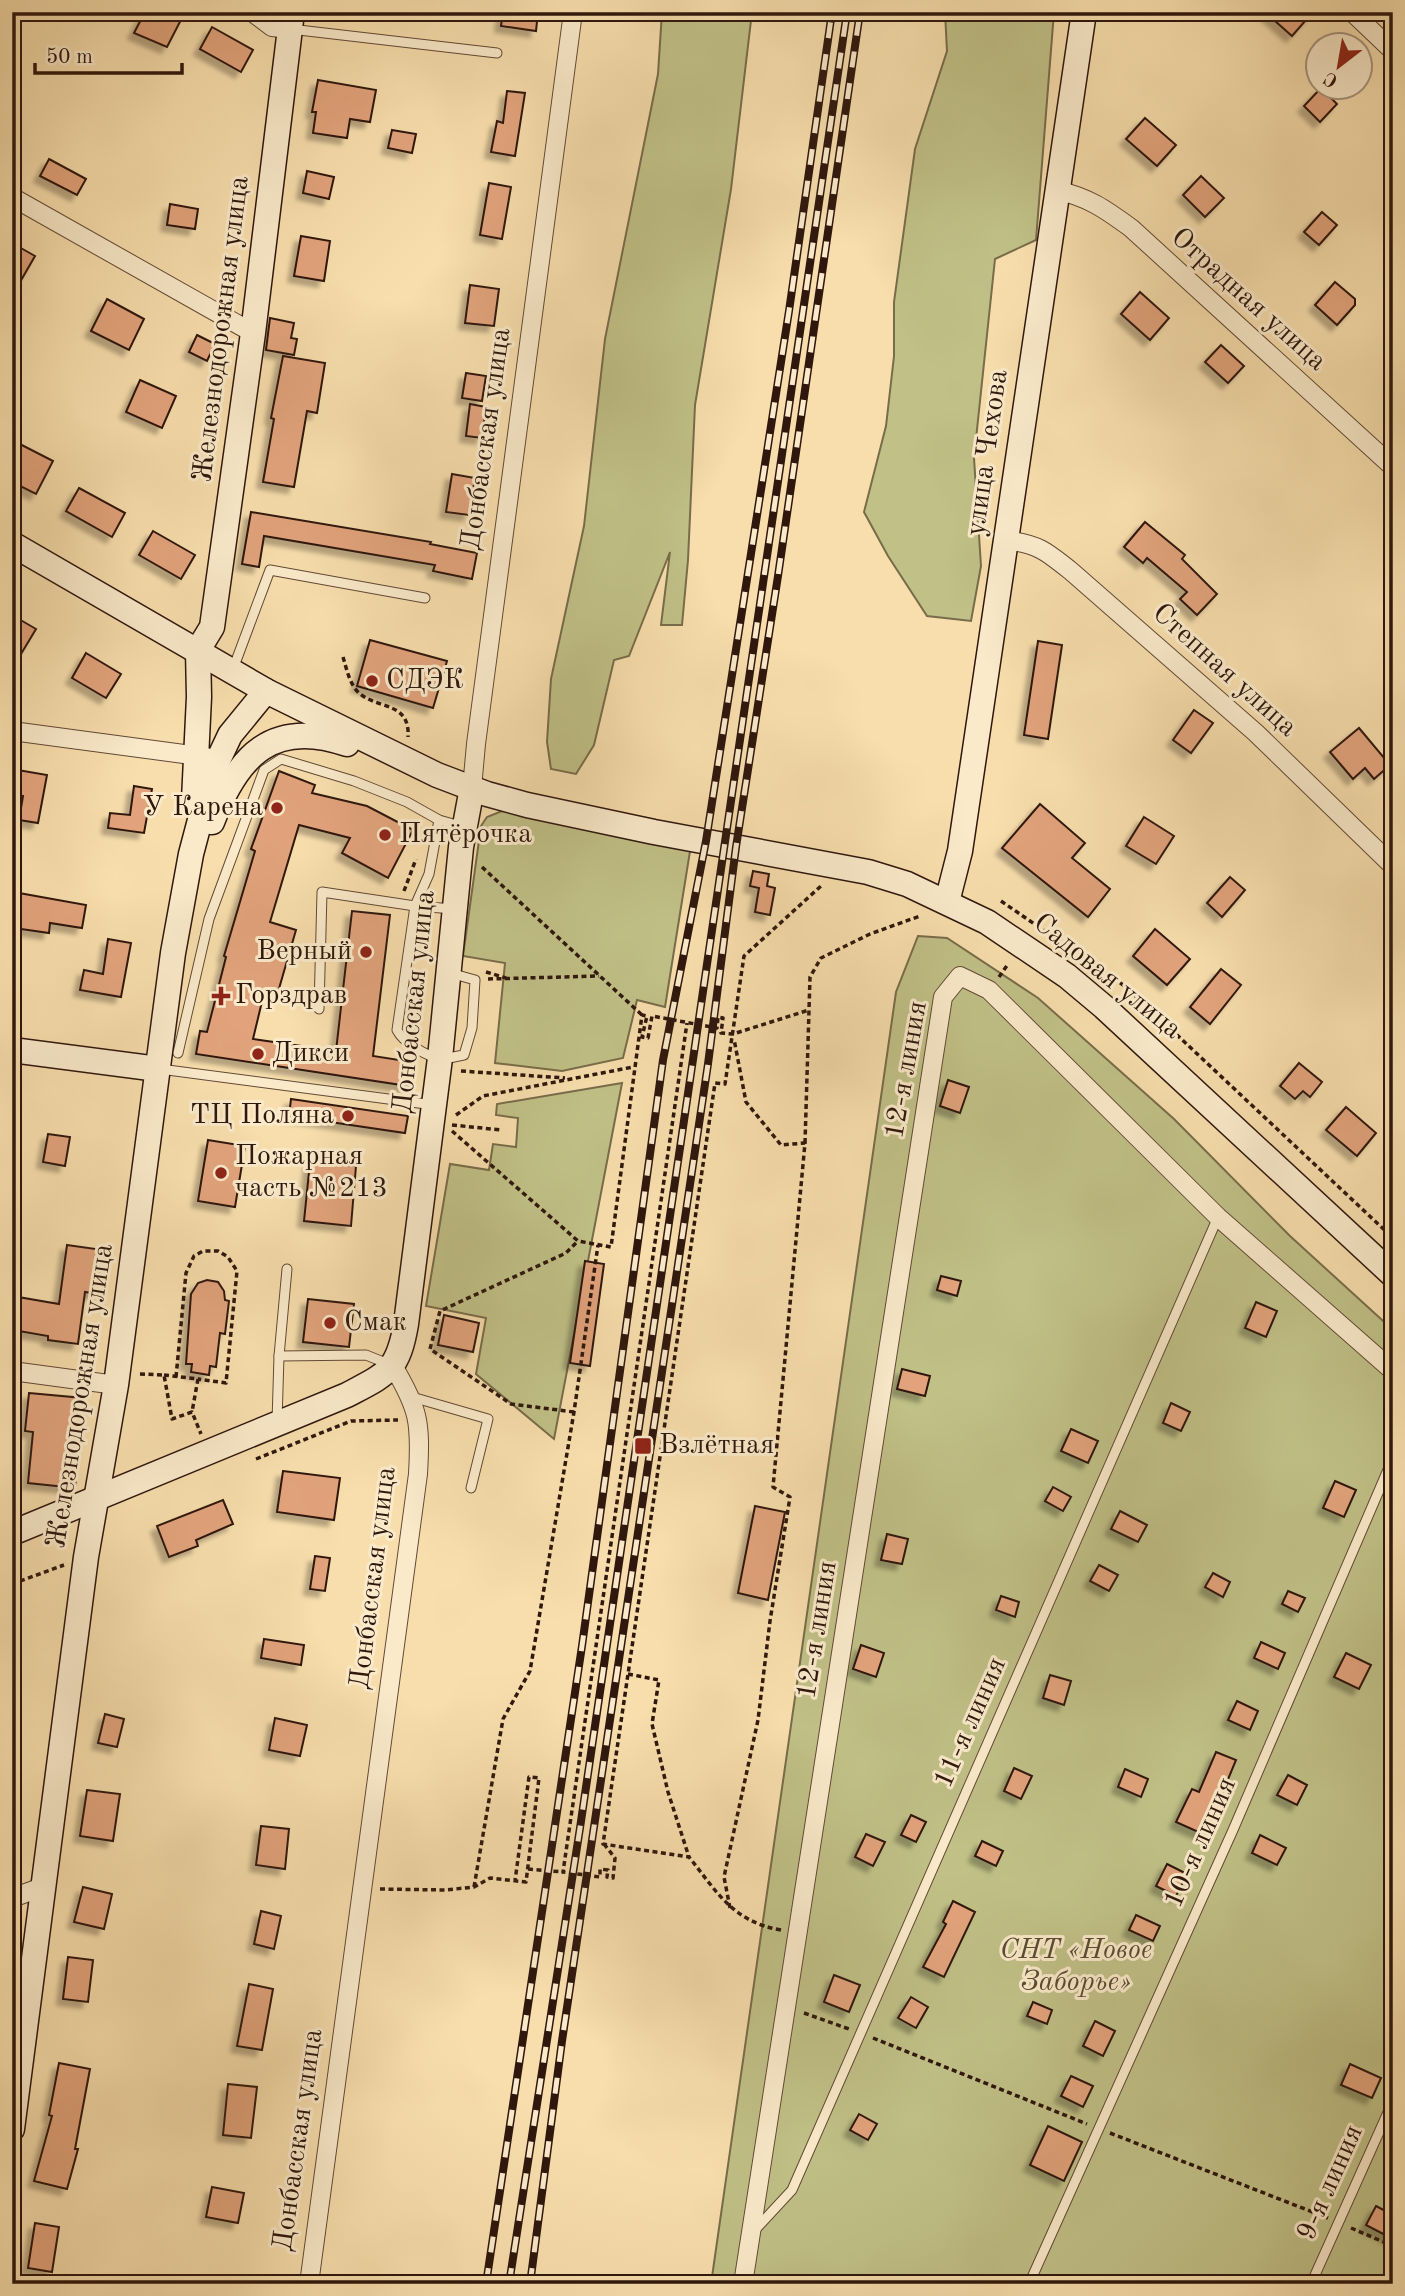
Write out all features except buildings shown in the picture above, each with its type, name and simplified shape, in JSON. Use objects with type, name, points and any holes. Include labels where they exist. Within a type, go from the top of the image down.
[{"type":"street","points":[[252,12],[272,27],[291,20]]},
{"type":"street","name":"Донбасская улица","points":[[309,2284],[420,1442],[412,1397],[393,1366],[400,1352],[406,1324],[439,1114],[439,1064],[462,837],[472,788],[573,12]]},
{"type":"street","name":"улица Чехова","points":[[947,902],[960,851],[1083,12]]},
{"type":"street","points":[[1352,12],[1393,51]]},
{"type":"street","name":"Железнодорожная улица","points":[[198,650],[212,627],[253,333],[291,20]]},
{"type":"street","name":"Отрадная улица","points":[[1056,190],[1079,195],[1102,207],[1131,228],[1393,467]]},
{"type":"street","points":[[12,197],[253,333]]},
{"type":"street","name":"Степная улица","points":[[1005,540],[1031,543],[1072,572],[1256,733],[1393,866]]},
{"type":"street","points":[[12,544],[266,691],[437,775]]},
{"type":"street","points":[[12,731],[208,757],[198,650]]},
{"type":"street","name":"Железнодорожная улица","points":[[12,2129],[94,1500],[125,1379],[158,1069],[191,854],[204,801],[208,757],[266,691]]},
{"type":"street","points":[[183,904],[223,794],[244,762],[266,744],[295,735],[313,735],[437,775]]},
{"type":"street","name":"Садовая улица","points":[[437,775],[527,805],[642,830],[868,872],[907,884],[987,922],[1032,951],[1096,1000],[1393,1275]]},
{"type":"street","name":"12-я линия","points":[[743,2284],[943,997],[961,976],[989,990]]},
{"type":"street","points":[[989,990],[1218,1217],[1393,1371]]},
{"type":"street","points":[[12,1050],[158,1069]]},
{"type":"street","points":[[12,1533],[347,1395],[385,1374],[393,1366]]},
{"type":"street","points":[[12,1371],[125,1379]]},
{"type":"street","points":[[12,1898],[45,1886]]},
{"type":"lane","points":[[291,20],[497,53]]},
{"type":"lane","points":[[233,671],[270,570],[425,598]]},
{"type":"lane","points":[[178,1053],[209,919],[264,770],[281,759],[354,781],[407,802],[462,837]]},
{"type":"lane","points":[[439,820],[429,874],[415,906],[397,1030],[400,1036],[439,1064],[464,1055],[472,1028],[475,980],[449,973]]},
{"type":"lane","points":[[319,1009],[322,892],[415,906],[456,909]]},
{"type":"lane","points":[[158,1069],[439,1114]]},
{"type":"lane","name":"11-я линия","points":[[749,2236],[792,2190],[1218,1217]]},
{"type":"lane","points":[[277,1424],[279,1356],[287,1269]]},
{"type":"lane","points":[[279,1356],[366,1355],[393,1366]]},
{"type":"lane","points":[[412,1397],[488,1419],[471,1488]]},
{"type":"lane","name":"10-я линия","points":[[1029,2284],[1233,1830],[1393,1458]]},
{"type":"lane","name":"9-я линия","points":[[1311,2284],[1393,2101]]},
{"type":"path","points":[[343,657],[350,681],[361,695],[398,710],[409,727],[407,761]]},
{"type":"path","points":[[462,837],[598,976],[642,1015],[647,1016],[642,1037],[648,1038],[652,1016],[717,1028],[718,1017],[723,1018],[721,1033],[733,1034],[809,1010]]},
{"type":"path","points":[[528,1869],[600,1877],[600,1869],[608,1870],[607,1878],[613,1878],[615,1858],[603,1844],[715,1083],[725,1084],[744,956],[829,879]]},
{"type":"path","points":[[1001,901],[1126,987],[1393,1238]]},
{"type":"path","points":[[730,1909],[723,1877],[758,1720],[770,1621],[790,1497],[773,1487],[806,1143],[810,977],[821,958],[870,934],[923,915],[912,909]]},
{"type":"path","points":[[989,990],[1009,964],[998,957]]},
{"type":"path","points":[[475,980],[598,976]]},
{"type":"path","points":[[439,1114],[578,1241],[611,1247],[642,1015]]},
{"type":"path","points":[[563,1872],[687,1023]]},
{"type":"path","points":[[733,1034],[746,1102],[781,1145],[806,1143]]},
{"type":"path","points":[[439,1064],[571,1079]]},
{"type":"path","points":[[439,1114],[483,1096],[633,1067]]},
{"type":"path","points":[[439,1114],[501,1130]]},
{"type":"path","points":[[573,1412],[511,1404],[430,1349],[440,1311],[566,1253],[578,1241]]},
{"type":"path","points":[[474,1888],[502,1718],[530,1671],[598,1245]]},
{"type":"path","points":[[125,1379],[164,1375],[176,1377],[226,1383],[237,1270],[228,1256],[218,1251],[204,1251],[194,1256],[186,1273],[176,1377]]},
{"type":"path","points":[[164,1375],[172,1419],[192,1412]]},
{"type":"path","points":[[198,1379],[192,1412],[202,1436]]},
{"type":"path","points":[[247,1462],[351,1421],[418,1420]]},
{"type":"path","points":[[12,1584],[86,1557]]},
{"type":"path","points":[[628,1674],[659,1680],[652,1724],[668,1792],[689,1857],[730,1909],[762,1927],[797,1933]]},
{"type":"path","points":[[363,1890],[474,1888],[490,1878],[515,1881],[527,1882],[539,1777],[529,1777],[515,1881]]},
{"type":"path","points":[[603,1844],[689,1857]]},
{"type":"green space","points":[[662,12],[752,12],[731,189],[695,405],[688,560],[682,625],[661,625],[670,552],[629,656],[614,660],[594,745],[576,774],[551,769],[547,742],[551,679],[584,526],[605,339],[658,74]]},
{"type":"green space","points":[[945,12],[1054,12],[1036,240],[995,259],[974,458],[981,566],[971,621],[927,616],[888,556],[864,512],[886,426],[894,356],[894,302],[915,149],[947,51]]},
{"type":"green space","points":[[502,811],[691,845],[665,1007],[637,1000],[623,1058],[562,1071],[495,1063],[505,963],[463,956],[481,826],[487,817]]},
{"type":"green space","name":"СНТ «Новое Заборье»","points":[[918,936],[947,938],[1038,998],[1174,1119],[1290,1236],[1393,1330],[1393,2284],[711,2284],[896,992]]},
{"type":"green space","points":[[622,1083],[554,1439],[476,1374],[486,1318],[426,1306],[450,1164],[489,1170],[493,1144],[516,1147],[518,1118],[496,1115],[497,1104]]},
{"type":"railway","points":[[486,2284],[582,1646],[663,1060],[706,841],[789,311],[832,12]]},
{"type":"railway","points":[[509,2284],[580,1828],[847,12]]},
{"type":"railway","points":[[530,2284],[562,2041],[708,1064],[736,847],[860,12]]},
{"type":"place","name":"СДЭК","points":[[372,681]]},
{"type":"place","name":"У Карена","points":[[277,808]]},
{"type":"place","name":"Пятёрочка","points":[[385,835]]},
{"type":"place","name":"Верный","points":[[366,952]]},
{"type":"place","name":"Горздрав","points":[[221,996]]},
{"type":"place","name":"Дикси","points":[[258,1054]]},
{"type":"place","name":"ТЦ Поляна","points":[[348,1116]]},
{"type":"place","name":"Пожарная часть №213","points":[[221,1173]]},
{"type":"place","name":"Смак","points":[[330,1323]]},
{"type":"place","name":"Взлётная","points":[[643,1446]]}]
